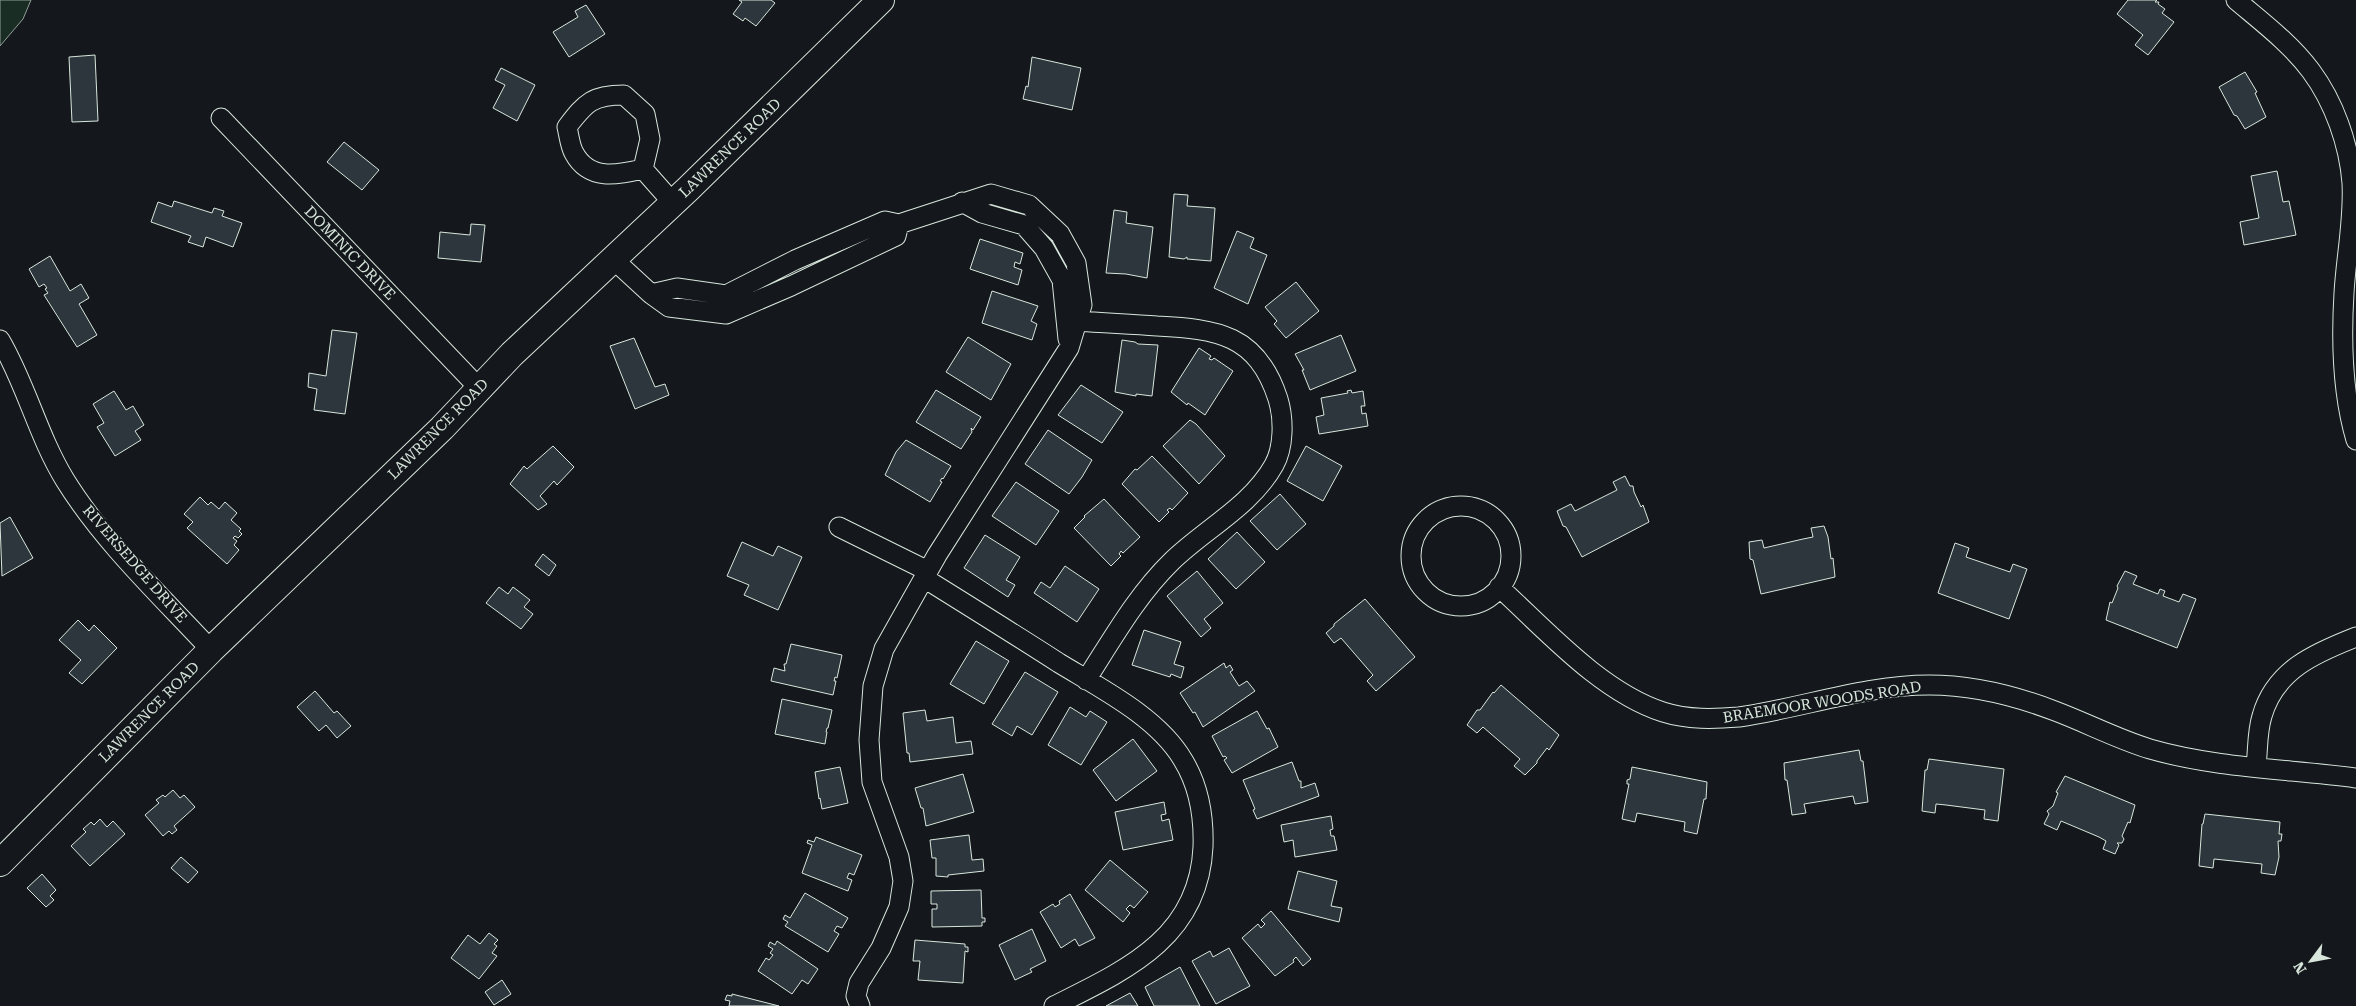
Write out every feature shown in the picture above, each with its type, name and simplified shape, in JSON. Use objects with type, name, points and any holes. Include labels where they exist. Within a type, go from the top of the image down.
[{"type":"street","name":"LAWRENCE ROAD","points":[[0,863],[211,650],[442,428],[479,388],[673,203],[880,0]]},
{"type":"street","points":[[2236,0],[2268,27],[2310,70],[2326,95],[2339,124],[2352,183],[2344,292],[2343,361],[2347,400],[2356,440]]},
{"type":"street","points":[[601,95],[624,95],[644,114],[650,139],[643,170],[616,175],[589,171],[573,153],[568,127],[580,110],[601,95]]},
{"type":"street","name":"DOMINIC DRIVE","points":[[221,118],[479,388]]},
{"type":"street","points":[[643,170],[673,203]]},
{"type":"street","points":[[614,259],[651,294],[669,307],[726,314],[791,286],[896,236],[899,224],[991,194],[1029,204],[1060,234],[1076,263],[1082,305],[1069,348],[926,575],[884,650],[873,686],[869,740],[872,782],[899,857],[903,881],[899,907],[881,948],[859,983],[856,996],[860,1006]]},
{"type":"street","points":[[962,202],[982,213],[1024,225],[1044,248],[1062,280],[1069,348]]},
{"type":"street","points":[[1078,321],[1205,329],[1227,335],[1244,346],[1258,360],[1272,381],[1280,405],[1282,423],[1281,446],[1275,464],[1258,488],[1174,560],[1151,583],[1129,612],[1086,680]]},
{"type":"street","name":"RIVERSEDGE DRIVE","points":[[0,340],[54,460],[70,487],[116,547],[211,650]]},
{"type":"street","points":[[1461,506],[1473,507],[1493,517],[1506,535],[1511,557],[1506,578],[1499,587],[1490,596],[1470,604],[1450,604],[1431,595],[1418,580],[1412,561],[1414,540],[1423,523],[1439,511],[1461,506]]},
{"type":"street","points":[[839,527],[926,575],[1130,708],[1162,735],[1183,759],[1196,787],[1204,825],[1202,863],[1195,894],[1183,916],[1168,935],[1149,952],[1092,988],[1054,1006]]},
{"type":"street","name":"BRAEMOOR WOODS ROAD","points":[[1499,587],[1589,668],[1632,698],[1663,712],[1689,718],[1739,717],[1891,688],[1948,686],[2001,694],[2028,701],[2118,738],[2173,755],[2200,760],[2356,778]]},
{"type":"street","points":[[2256,766],[2261,718],[2273,690],[2293,667],[2306,659],[2356,637]]},
{"type":"green space","points":[[0,0],[31,0],[23,19],[0,46]]},
{"type":"building","points":[[739,0],[771,0],[775,3],[756,26],[745,18],[743,21],[733,14],[742,2]]},
{"type":"building","points":[[2128,0],[2157,0],[2155,2],[2159,2],[2158,4],[2165,9],[2162,13],[2174,22],[2148,55],[2135,45],[2143,35],[2117,14]]},
{"type":"building","points":[[586,5],[605,34],[569,57],[553,32],[578,17],[575,11]]},
{"type":"building","points":[[95,55],[98,121],[72,122],[69,57]]},
{"type":"building","points":[[1032,57],[1081,68],[1072,110],[1023,99],[1026,86],[1028,87]]},
{"type":"building","points":[[501,68],[535,85],[517,121],[493,108],[505,85],[495,80]]},
{"type":"building","points":[[2245,72],[2257,92],[2255,93],[2266,117],[2245,129],[2237,116],[2234,115],[2219,87]]},
{"type":"building","points":[[344,142],[379,170],[362,190],[327,162]]},
{"type":"building","points":[[2277,171],[2283,202],[2289,201],[2296,235],[2244,245],[2240,222],[2259,218],[2251,176]]},
{"type":"building","points":[[1174,194],[1188,195],[1187,206],[1215,208],[1211,261],[1187,259],[1187,257],[1184,259],[1169,257]]},
{"type":"building","points":[[174,201],[212,213],[214,208],[224,211],[222,216],[242,223],[233,247],[206,237],[203,247],[188,242],[191,236],[151,222],[158,202],[172,207]]},
{"type":"building","points":[[1114,210],[1127,212],[1126,223],[1153,227],[1147,278],[1106,273]]},
{"type":"building","points":[[471,224],[485,225],[481,262],[438,258],[440,232],[470,235]]},
{"type":"building","points":[[1237,231],[1254,238],[1250,248],[1267,255],[1248,304],[1214,288]]},
{"type":"building","points":[[980,239],[1023,253],[1020,264],[1015,262],[1014,267],[1022,270],[1018,285],[970,269]]},
{"type":"building","points":[[50,256],[70,291],[81,284],[89,298],[79,304],[97,335],[77,347],[44,295],[48,293],[45,289],[47,288],[44,284],[39,287],[29,269]]},
{"type":"building","points":[[1296,282],[1319,311],[1286,338],[1274,324],[1277,321],[1265,307]]},
{"type":"building","points":[[992,291],[1038,306],[1031,321],[1037,324],[1032,340],[982,323]]},
{"type":"building","points":[[332,330],[357,333],[345,414],[314,410],[317,389],[308,387],[309,373],[326,376]]},
{"type":"building","points":[[1341,335],[1356,371],[1310,390],[1302,370],[1304,370],[1295,354]]},
{"type":"building","points":[[968,337],[1011,364],[991,400],[946,372]]},
{"type":"building","points":[[634,338],[655,387],[665,384],[669,395],[635,409],[610,346]]},
{"type":"building","points":[[1122,340],[1138,344],[1158,345],[1152,396],[1136,394],[1136,396],[1115,392]]},
{"type":"building","points":[[1199,348],[1211,356],[1209,359],[1212,360],[1214,358],[1233,371],[1205,415],[1188,403],[1187,405],[1171,392]]},
{"type":"building","points":[[1081,385],[1123,412],[1102,443],[1058,415]]},
{"type":"building","points":[[936,390],[981,417],[973,430],[971,428],[972,432],[961,449],[916,422]]},
{"type":"building","points":[[1351,390],[1352,393],[1363,391],[1365,406],[1361,406],[1362,414],[1366,413],[1368,426],[1319,434],[1316,417],[1324,415],[1321,398],[1348,393],[1347,391]]},
{"type":"building","points":[[114,391],[126,410],[133,406],[144,425],[135,431],[141,440],[115,456],[97,427],[104,423],[93,404]]},
{"type":"building","points":[[1190,420],[1196,424],[1225,456],[1199,484],[1163,446]]},
{"type":"building","points":[[1048,430],[1092,460],[1069,494],[1025,464]]},
{"type":"building","points":[[906,440],[951,466],[940,481],[942,482],[930,502],[885,475],[896,452]]},
{"type":"building","points":[[553,446],[574,467],[557,485],[554,481],[540,496],[547,504],[538,510],[510,484],[524,466],[527,469]]},
{"type":"building","points":[[1306,446],[1342,466],[1323,501],[1287,481]]},
{"type":"building","points":[[1152,456],[1188,493],[1172,510],[1170,508],[1167,510],[1169,512],[1159,522],[1122,484],[1135,469],[1137,470]]},
{"type":"building","points":[[1625,476],[1630,486],[1633,486],[1641,507],[1643,505],[1649,522],[1582,557],[1566,527],[1563,526],[1557,511],[1571,504],[1575,511],[1617,490],[1613,482]]},
{"type":"building","points":[[1016,482],[1059,511],[1036,545],[992,516]]},
{"type":"building","points":[[1280,494],[1306,524],[1277,550],[1250,521]]},
{"type":"building","points":[[200,497],[208,505],[211,502],[219,509],[225,502],[237,513],[231,520],[241,529],[239,531],[242,534],[238,538],[235,536],[233,538],[237,541],[234,545],[239,550],[227,564],[187,528],[193,522],[184,514]]},
{"type":"building","points":[[1104,499],[1140,537],[1123,553],[1121,551],[1119,554],[1121,556],[1111,566],[1074,528],[1084,516]]},
{"type":"building","points":[[10,517],[33,558],[2,576],[0,523]]},
{"type":"building","points":[[1824,526],[1828,537],[1831,559],[1833,558],[1835,577],[1761,594],[1753,560],[1750,559],[1749,542],[1762,540],[1764,548],[1813,537],[1811,528]]},
{"type":"building","points":[[1237,532],[1265,562],[1236,589],[1208,559]]},
{"type":"building","points":[[985,535],[1020,557],[1006,580],[1015,585],[1008,597],[964,568]]},
{"type":"building","points":[[742,542],[773,556],[778,546],[802,557],[778,610],[744,595],[749,585],[727,576]]},
{"type":"building","points":[[1955,543],[1969,548],[1966,557],[2010,572],[2013,564],[2027,569],[2009,619],[1938,593]]},
{"type":"building","points":[[543,554],[556,565],[549,576],[535,565]]},
{"type":"building","points":[[1065,566],[1099,589],[1077,622],[1034,593],[1041,582],[1050,588]]},
{"type":"building","points":[[1197,571],[1223,603],[1204,619],[1211,628],[1201,637],[1167,596]]},
{"type":"building","points":[[2125,571],[2137,576],[2133,584],[2158,594],[2160,589],[2165,591],[2163,596],[2179,602],[2183,594],[2196,599],[2177,648],[2106,620],[2110,602],[2112,603],[2118,588],[2117,586]]},
{"type":"building","points":[[499,587],[508,594],[513,587],[530,600],[524,607],[533,614],[521,629],[486,603]]},
{"type":"building","points":[[1365,599],[1415,657],[1376,691],[1367,681],[1373,675],[1341,638],[1334,643],[1326,633],[1334,624]]},
{"type":"building","points":[[78,620],[89,631],[94,625],[117,648],[82,684],[69,673],[81,660],[59,640]]},
{"type":"building","points":[[1144,630],[1181,642],[1174,664],[1184,667],[1181,678],[1171,674],[1170,677],[1132,665]]},
{"type":"building","points":[[976,641],[1009,661],[984,704],[950,684]]},
{"type":"building","points":[[791,644],[842,655],[837,678],[835,677],[834,681],[836,681],[833,695],[771,681],[774,668],[785,671],[784,664],[786,664]]},
{"type":"building","points":[[1224,663],[1226,668],[1230,665],[1233,670],[1230,672],[1239,686],[1247,681],[1255,691],[1203,727],[1195,712],[1193,713],[1180,693]]},
{"type":"building","points":[[1025,672],[1058,692],[1032,735],[1017,726],[1012,736],[992,724]]},
{"type":"building","points":[[1501,685],[1559,735],[1549,750],[1547,748],[1537,763],[1525,775],[1514,766],[1520,759],[1483,727],[1477,733],[1467,725],[1477,710],[1480,710],[1493,692]]},
{"type":"building","points":[[315,691],[334,713],[337,711],[351,726],[337,738],[326,725],[319,731],[297,707]]},
{"type":"building","points":[[782,699],[832,710],[825,744],[775,734]]},
{"type":"building","points":[[1070,707],[1086,717],[1090,711],[1107,722],[1081,765],[1048,745]]},
{"type":"building","points":[[925,710],[927,721],[953,717],[956,743],[971,741],[973,754],[910,762],[909,753],[907,753],[903,713]]},
{"type":"building","points":[[1257,711],[1267,729],[1269,728],[1278,747],[1232,773],[1224,760],[1227,758],[1223,757],[1212,736]]},
{"type":"building","points":[[1133,739],[1157,771],[1116,801],[1093,770]]},
{"type":"building","points":[[1859,750],[1861,761],[1863,761],[1868,802],[1855,804],[1853,796],[1804,804],[1806,813],[1792,815],[1787,780],[1785,780],[1784,763]]},
{"type":"building","points":[[1929,759],[2004,769],[1998,821],[1984,819],[1985,810],[1936,804],[1935,813],[1922,811],[1925,770],[1927,770]]},
{"type":"building","points":[[1292,762],[1299,781],[1301,781],[1301,788],[1315,783],[1319,796],[1257,819],[1243,780]]},
{"type":"building","points":[[840,767],[848,803],[822,809],[815,772]]},
{"type":"building","points":[[1632,767],[1707,782],[1706,799],[1704,799],[1697,834],[1684,831],[1685,822],[1637,813],[1635,822],[1622,819],[1629,784],[1627,784],[1627,780],[1630,779]]},
{"type":"building","points":[[963,774],[974,812],[926,826],[923,808],[921,808],[915,788]]},
{"type":"building","points":[[2065,776],[2135,805],[2130,823],[2128,822],[2122,836],[2124,839],[2122,843],[2117,843],[2119,845],[2115,854],[2103,849],[2106,841],[2099,837],[2061,821],[2057,830],[2044,824],[2049,814],[2047,811],[2053,806],[2058,793],[2056,792]]},
{"type":"building","points":[[173,790],[180,798],[184,795],[195,807],[174,826],[177,830],[172,834],[169,831],[163,836],[145,815],[159,803],[156,800],[163,795],[165,797]]},
{"type":"building","points":[[1164,802],[1166,814],[1161,815],[1162,821],[1169,819],[1173,840],[1123,850],[1115,812]]},
{"type":"building","points":[[2205,814],[2280,822],[2279,834],[2282,834],[2281,841],[2278,841],[2279,857],[2275,875],[2261,873],[2262,864],[2214,859],[2213,868],[2199,866],[2202,824]]},
{"type":"building","points":[[1331,816],[1333,829],[1330,830],[1331,836],[1334,836],[1337,850],[1295,857],[1293,840],[1284,842],[1281,825]]},
{"type":"building","points":[[100,819],[107,827],[113,821],[125,834],[90,866],[71,846],[86,832],[83,829],[91,822],[94,825]]},
{"type":"building","points":[[969,835],[972,860],[983,859],[984,871],[948,875],[948,877],[936,876],[936,858],[932,858],[930,840]]},
{"type":"building","points":[[816,837],[862,855],[854,875],[849,873],[847,878],[852,880],[848,891],[802,873],[812,845],[807,843],[808,840],[814,842]]},
{"type":"building","points":[[181,857],[198,872],[188,883],[171,868]]},
{"type":"building","points":[[1110,860],[1148,892],[1134,908],[1130,905],[1126,909],[1130,913],[1123,922],[1085,890]]},
{"type":"building","points":[[1298,871],[1337,881],[1331,906],[1342,908],[1339,922],[1288,909]]},
{"type":"building","points":[[42,874],[56,890],[50,896],[54,900],[46,907],[27,888]]},
{"type":"building","points":[[981,890],[982,918],[985,918],[982,926],[932,927],[932,909],[937,909],[937,904],[931,904],[931,891]]},
{"type":"building","points":[[805,893],[848,918],[842,928],[837,926],[834,931],[839,934],[828,952],[785,926],[788,922],[783,919],[785,915],[790,918]]},
{"type":"building","points":[[1070,894],[1095,938],[1079,946],[1075,939],[1061,948],[1040,912],[1053,904],[1055,907],[1060,904],[1059,901]]},
{"type":"building","points":[[1271,911],[1311,959],[1303,966],[1296,957],[1293,960],[1294,962],[1275,976],[1242,938],[1258,924],[1261,928],[1265,924],[1261,920]]},
{"type":"building","points":[[1032,929],[1046,961],[1030,969],[1032,972],[1015,980],[999,945]]},
{"type":"building","points":[[489,933],[498,940],[494,944],[497,946],[492,953],[497,956],[479,979],[451,958],[468,935],[480,944]]},
{"type":"building","points":[[915,940],[965,944],[965,947],[968,947],[968,952],[965,951],[963,983],[918,980],[920,961],[913,961]]},
{"type":"building","points":[[777,941],[818,969],[808,984],[802,980],[792,994],[758,971],[766,958],[769,960],[773,955],[770,953],[773,949],[768,946],[770,942],[775,945]]},
{"type":"building","points":[[1229,948],[1250,986],[1216,1004],[1192,961],[1210,951],[1213,957]]},
{"type":"building","points":[[1180,967],[1200,1006],[1154,1006],[1145,987]]},
{"type":"building","points":[[502,980],[511,994],[494,1005],[485,992]]},
{"type":"building","points":[[1130,993],[1138,1006],[1106,1006]]},
{"type":"building","points":[[732,994],[779,1006],[729,1006],[730,1001],[725,1000],[727,995],[732,996]]}]
